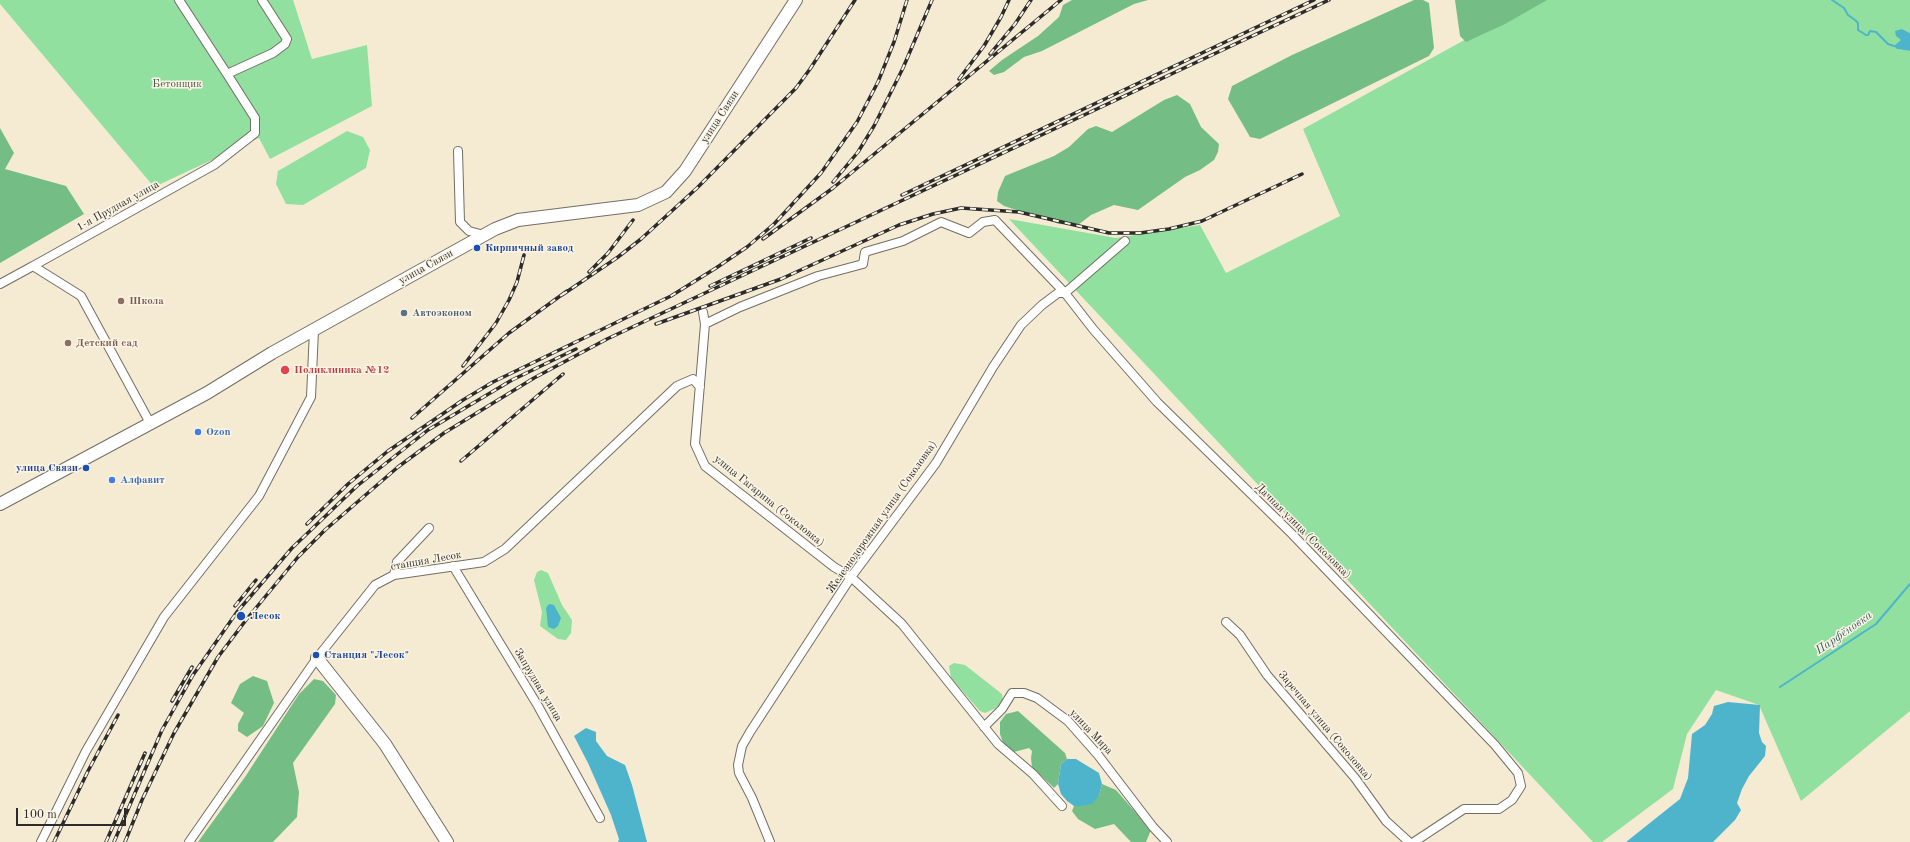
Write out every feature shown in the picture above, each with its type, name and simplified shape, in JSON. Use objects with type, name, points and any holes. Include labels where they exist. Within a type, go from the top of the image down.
[{"type":"street","points":[[179,0],[227,74],[273,53],[285,44],[287,39],[262,0]]},
{"type":"street","name":"улица Связи","points":[[0,504],[207,393],[314,330],[495,229],[518,220],[638,205],[666,192],[685,170],[796,0]]},
{"type":"street","name":"1-я Прудная улица","points":[[0,284],[214,164],[255,133],[255,118],[227,74]]},
{"type":"street","points":[[458,150],[460,222],[468,231],[484,235]]},
{"type":"street","points":[[705,324],[740,307],[818,276],[862,264],[865,252],[903,241],[941,222],[969,233],[983,222],[995,220],[1065,293]]},
{"type":"street","name":"Железнодорожная улица (Соколовка)","points":[[770,842],[752,798],[739,773],[738,757],[750,732],[851,577],[936,463],[993,368],[1022,325],[1042,305],[1058,293],[1065,293],[1125,241]]},
{"type":"street","points":[[34,266],[81,296],[150,423]]},
{"type":"street","name":"Дачная улица (Соколовка)","points":[[1065,293],[1093,329],[1157,402],[1292,534],[1496,745],[1518,773],[1521,786],[1512,800],[1499,809],[1464,809],[1414,842]]},
{"type":"street","name":"улица Гагарина (Соколовка)","points":[[703,312],[705,324],[695,444],[706,466],[834,567],[851,577]]},
{"type":"street","points":[[41,842],[86,751],[164,617],[259,496],[311,397],[314,330]]},
{"type":"street","name":"станция Лесок","points":[[189,842],[317,658],[375,585],[394,575],[484,562],[505,549],[677,386],[693,379],[700,387]]},
{"type":"street","points":[[394,575],[397,562],[429,528]]},
{"type":"street","name":"Запрудная улица","points":[[453,566],[538,706],[600,818]]},
{"type":"street","points":[[851,577],[902,624],[998,744],[1033,774],[1062,806]]},
{"type":"street","name":"Заречная улица (Соколовка)","points":[[1226,622],[1240,635],[1267,675],[1355,778],[1386,821],[1409,842]]},
{"type":"street","points":[[317,658],[385,744],[446,842]]},
{"type":"street","name":"улица Мира","points":[[984,727],[1002,709],[1012,693],[1024,693],[1037,698],[1068,721],[1098,755],[1153,828],[1167,842]]},
{"type":"green space","name":"Бетонщик","points":[[0,0],[293,0],[312,59],[367,45],[372,106],[270,159],[259,138],[154,187],[0,4]]},
{"type":"green space","points":[[1072,0],[1148,0],[1134,4],[1042,51],[1024,57],[1004,72],[994,75],[989,71],[1002,60],[1038,36],[1059,17],[1063,5]]},
{"type":"green space","points":[[1414,0],[1423,0],[1429,3],[1434,48],[1429,56],[1260,139],[1250,137],[1228,99],[1232,86],[1292,55]]},
{"type":"green space","points":[[1455,0],[1547,0],[1505,24],[1466,42],[1460,36]]},
{"type":"green space","points":[[1537,0],[1910,0],[1910,33],[1902,29],[1901,40],[1897,49],[1910,51],[1910,711],[1801,801],[1759,705],[1716,690],[1687,734],[1673,789],[1602,842],[1593,842],[1009,219],[1116,238],[1200,225],[1226,273],[1340,216],[1303,129]]},
{"type":"green space","points":[[1177,95],[1190,104],[1201,127],[1219,144],[1218,152],[1214,160],[1200,170],[1185,177],[1138,210],[1114,205],[1091,215],[1078,225],[1059,224],[1004,206],[997,201],[998,192],[1005,176],[1054,156],[1069,147],[1088,129],[1096,126],[1112,132],[1164,100]]},
{"type":"green space","points":[[0,128],[14,153],[5,169],[66,186],[84,214],[0,263]]},
{"type":"green space","points":[[347,131],[363,137],[370,150],[366,168],[303,205],[286,204],[276,184],[278,171]]},
{"type":"green space","points":[[541,570],[548,573],[562,605],[572,620],[571,633],[566,640],[558,639],[540,626],[542,612],[534,580],[537,572]]},
{"type":"green space","points":[[954,663],[965,665],[1002,694],[1003,700],[996,708],[985,713],[980,711],[951,678],[949,666]]},
{"type":"green space","points":[[253,676],[267,681],[274,703],[263,726],[247,737],[238,731],[238,724],[244,713],[231,703],[240,684]]},
{"type":"green space","points":[[314,679],[323,681],[336,695],[335,704],[293,763],[299,792],[297,817],[273,842],[198,842],[245,777],[299,694]]},
{"type":"green space","points":[[1018,711],[1065,753],[1067,759],[1061,764],[1058,784],[1054,788],[1032,767],[1032,751],[1029,748],[1014,752],[1004,746],[1000,734],[1000,722],[1006,714]]},
{"type":"green space","points":[[1102,784],[1116,790],[1151,830],[1146,842],[1131,842],[1114,824],[1095,829],[1078,819],[1072,811],[1074,806],[1081,806],[1099,796]]},
{"type":"water","points":[[1902,29],[1910,33],[1910,51],[1897,49],[1894,46],[1901,40],[1896,36],[1895,31]]},
{"type":"water","points":[[549,604],[554,605],[561,618],[558,626],[554,629],[548,627],[546,608]]},
{"type":"water","points":[[1728,702],[1760,705],[1759,733],[1762,742],[1766,746],[1765,756],[1749,776],[1742,789],[1737,803],[1741,810],[1735,820],[1713,842],[1626,842],[1680,799],[1688,778],[1692,734],[1705,725],[1712,714],[1714,706]]},
{"type":"water","points":[[586,728],[596,732],[596,741],[607,756],[625,765],[632,785],[647,842],[618,842],[619,839],[611,815],[588,763],[574,736]]},
{"type":"water","points":[[1067,759],[1076,759],[1099,773],[1102,784],[1099,796],[1092,804],[1074,806],[1061,794],[1058,784],[1061,764]]},
{"type":"waterway","points":[[1832,0],[1844,8],[1848,15],[1858,23],[1858,30],[1866,35],[1868,35],[1870,31],[1876,32],[1888,44],[1894,46]]},
{"type":"waterway","name":"Парфёновка","points":[[1780,687],[1876,624],[1910,584]]},
{"type":"railway","points":[[562,295],[618,257],[641,239],[697,188],[796,88],[855,0]]},
{"type":"railway","points":[[307,524],[348,484],[388,451],[463,400],[493,382],[671,296],[747,247],[774,224],[821,173],[857,122],[878,82],[894,42],[907,0]]},
{"type":"railway","points":[[833,182],[858,152],[874,126],[903,68],[932,0]]},
{"type":"railway","points":[[959,79],[984,46],[1009,0]]},
{"type":"railway","points":[[990,54],[1015,24],[1031,0]]},
{"type":"railway","points":[[763,239],[833,188],[1061,0]]},
{"type":"railway","points":[[902,195],[1314,0]]},
{"type":"railway","points":[[125,842],[142,800],[174,733],[218,657],[246,620],[298,557],[325,530],[398,467],[444,433],[534,378],[607,339],[1329,0]]},
{"type":"railway","points":[[656,324],[781,279],[899,225],[933,214],[961,208],[1019,212],[1109,233],[1140,233],[1169,229],[1202,221],[1302,174]]},
{"type":"railway","points":[[589,272],[608,253],[633,220]]},
{"type":"railway","points":[[710,286],[811,238]]},
{"type":"railway","points":[[463,366],[496,323],[509,300],[517,282],[524,255]]},
{"type":"railway","points":[[412,418],[509,333],[567,291]]},
{"type":"railway","points":[[114,842],[162,730],[193,675],[237,612],[292,548],[357,486],[428,430],[512,380],[576,349]]},
{"type":"railway","points":[[461,461],[563,374]]},
{"type":"railway","points":[[235,606],[256,580]]},
{"type":"railway","points":[[172,701],[192,667]]},
{"type":"railway","points":[[54,842],[88,771],[118,715]]},
{"type":"railway","points":[[106,842],[145,753]]},
{"type":"place","name":"Кирпичный завод","points":[[477,248]]},
{"type":"place","name":"Школа","points":[[121,301]]},
{"type":"place","name":"Автоэконом","points":[[404,313]]},
{"type":"place","name":"Детский сад","points":[[68,343]]},
{"type":"place","name":"Поликлиника №12","points":[[285,370]]},
{"type":"place","name":"Ozon","points":[[198,432]]},
{"type":"place","name":"улица Связи","points":[[86,468]]},
{"type":"place","name":"Алфавит","points":[[112,480]]},
{"type":"place","name":"Лесок","points":[[241,616]]},
{"type":"place","name":"Станция \"Лесок\"","points":[[316,655]]}]
